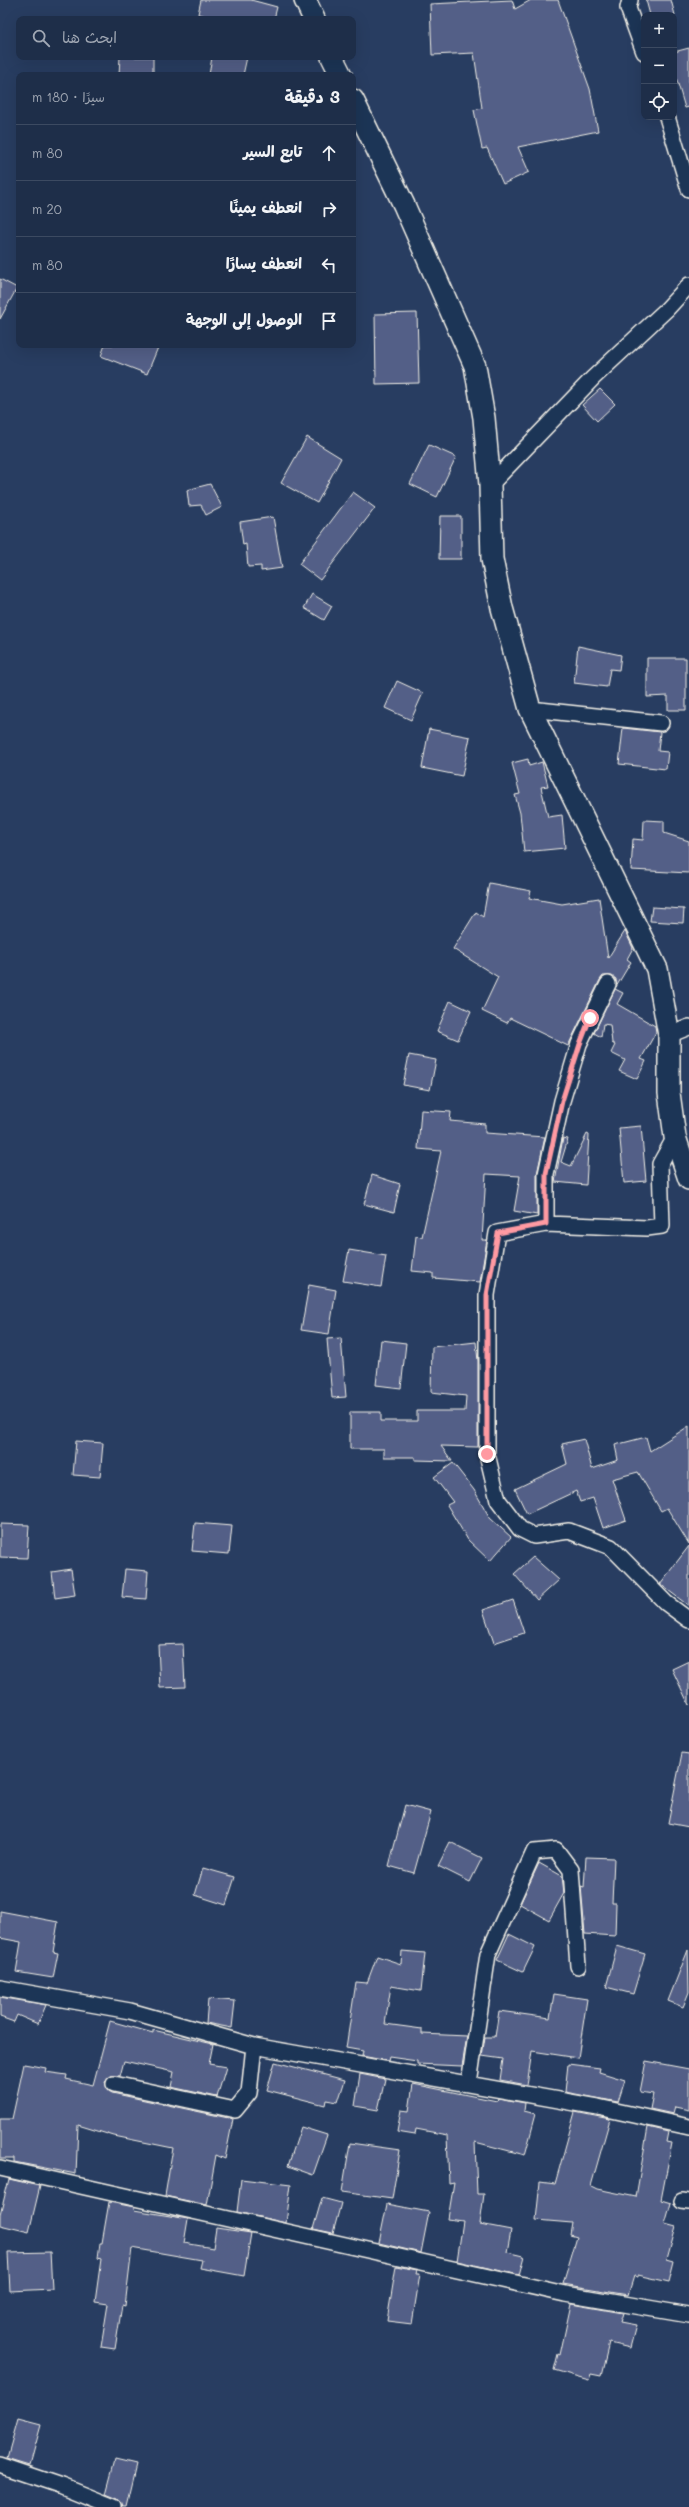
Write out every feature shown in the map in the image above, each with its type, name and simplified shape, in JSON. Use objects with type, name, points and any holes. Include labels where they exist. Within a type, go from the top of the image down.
[{"type":"main road","points":[[305,0],[313,16]]},
{"type":"main road","points":[[334,60],[340,72]]},
{"type":"main road","points":[[356,106],[404,205],[475,366],[484,418],[490,485],[492,559],[502,608],[530,709],[657,969],[669,1035],[669,1093],[675,1137],[689,1179]]},
{"type":"street","points":[[626,3],[643,48]]},
{"type":"street","points":[[668,120],[689,189]]},
{"type":"street","points":[[490,485],[593,378],[667,309],[689,285]]},
{"type":"street","points":[[530,709],[662,723]]},
{"type":"street","points":[[546,1224],[546,1174],[562,1101],[580,1044],[608,984]]},
{"type":"street","points":[[669,1035],[689,1027]]},
{"type":"street","points":[[675,1137],[660,1164],[662,1226],[647,1228],[546,1224],[498,1233],[487,1295],[487,1454],[498,1500],[520,1529],[534,1536],[569,1531],[611,1547],[666,1603],[689,1620]]},
{"type":"street","points":[[469,2083],[488,1954],[534,1852],[556,1850],[571,1870],[578,1966]]},
{"type":"street","points":[[0,1988],[130,2011],[254,2046],[598,2107],[689,2127]]},
{"type":"street","points":[[114,2084],[235,2110],[249,2093],[254,2046]]},
{"type":"street","points":[[0,2168],[565,2294],[689,2315]]},
{"type":"street","points":[[0,2465],[62,2486],[114,2507]]},
{"type":"building","points":[[201,0],[251,0],[277,7],[275,16],[207,16],[198,14]]},
{"type":"building","points":[[512,0],[515,9],[531,0],[558,0],[590,89],[598,131],[518,147],[529,172],[503,184],[487,148],[482,149],[474,110],[482,108],[474,53],[432,55],[430,4]]},
{"type":"building","points":[[646,0],[671,0],[674,12],[649,12]]},
{"type":"building","points":[[689,48],[689,107],[685,108],[677,80],[677,51]]},
{"type":"building","points":[[120,60],[153,60],[153,72],[119,72]]},
{"type":"building","points":[[212,60],[246,60],[244,72],[210,72]]},
{"type":"building","points":[[0,279],[16,287],[16,290],[0,319]]},
{"type":"building","points":[[417,313],[419,383],[376,384],[375,314]]},
{"type":"building","points":[[104,348],[158,348],[147,374],[101,356]]},
{"type":"building","points":[[600,389],[615,404],[597,421],[582,405]]},
{"type":"building","points":[[307,437],[341,458],[317,503],[281,483]]},
{"type":"building","points":[[429,445],[456,457],[437,497],[410,484]]},
{"type":"building","points":[[210,484],[222,507],[206,515],[201,505],[189,506],[187,490]]},
{"type":"building","points":[[353,492],[375,508],[320,580],[299,564]]},
{"type":"building","points":[[440,516],[461,516],[461,559],[439,559]]},
{"type":"building","points":[[273,517],[282,568],[261,571],[261,566],[248,567],[246,544],[243,545],[240,522]]},
{"type":"building","points":[[312,594],[332,606],[324,620],[304,608]]},
{"type":"building","points":[[578,646],[621,655],[619,670],[610,669],[607,687],[574,683]]},
{"type":"building","points":[[647,658],[686,658],[686,710],[668,710],[668,696],[647,697]]},
{"type":"building","points":[[397,681],[423,693],[411,720],[385,708]]},
{"type":"building","points":[[623,728],[660,732],[658,751],[668,752],[666,769],[619,764]]},
{"type":"building","points":[[429,729],[470,737],[462,776],[422,768]]},
{"type":"building","points":[[528,759],[529,766],[542,762],[548,786],[541,787],[548,817],[562,815],[565,848],[524,852],[520,813],[515,795],[520,794],[512,763]]},
{"type":"building","points":[[644,820],[664,821],[664,833],[689,841],[689,873],[631,870],[633,839],[643,840]]},
{"type":"building","points":[[489,883],[531,891],[529,898],[562,904],[599,898],[608,958],[625,931],[633,948],[627,959],[631,962],[616,987],[616,979],[612,976],[603,976],[600,980],[568,1046],[510,1018],[507,1023],[482,1011],[498,977],[453,949],[476,912],[483,917]]},
{"type":"building","points":[[652,907],[684,909],[683,923],[650,921]]},
{"type":"building","points":[[615,989],[623,993],[617,1004],[655,1026],[656,1032],[641,1059],[646,1061],[637,1079],[619,1071],[625,1060],[611,1053],[615,1045],[612,1043],[610,1025],[603,1024],[601,1037],[594,1033]]},
{"type":"building","points":[[450,1001],[471,1011],[458,1040],[437,1031]]},
{"type":"building","points":[[409,1055],[436,1060],[430,1090],[403,1085]]},
{"type":"building","points":[[421,1110],[451,1112],[450,1121],[485,1124],[485,1133],[545,1137],[537,1174],[537,1215],[514,1211],[520,1176],[486,1174],[482,1240],[487,1240],[480,1282],[433,1278],[433,1273],[412,1271],[416,1236],[422,1237],[441,1151],[418,1149]]},
{"type":"building","points":[[641,1126],[646,1181],[624,1183],[619,1128]]},
{"type":"building","points":[[587,1134],[589,1135],[586,1185],[555,1182],[563,1138],[568,1139],[561,1162],[571,1166]]},
{"type":"building","points":[[372,1175],[400,1184],[394,1212],[364,1204]]},
{"type":"building","points":[[349,1250],[386,1256],[381,1287],[343,1281]]},
{"type":"building","points":[[309,1285],[336,1290],[329,1334],[301,1330]]},
{"type":"building","points":[[341,1338],[346,1397],[332,1398],[327,1339]]},
{"type":"building","points":[[381,1340],[406,1343],[401,1388],[376,1385]]},
{"type":"building","points":[[476,1342],[478,1361],[478,1447],[441,1446],[452,1461],[415,1460],[415,1457],[384,1457],[384,1449],[350,1449],[350,1412],[381,1412],[381,1421],[417,1421],[417,1411],[465,1411],[466,1396],[431,1392],[432,1347]]},
{"type":"building","points":[[689,1426],[689,1544],[667,1508],[661,1511],[638,1472],[612,1479],[626,1520],[603,1528],[593,1498],[580,1502],[576,1491],[527,1514],[515,1489],[567,1464],[562,1444],[584,1439],[592,1469],[618,1460],[615,1445],[646,1437],[650,1451]]},
{"type":"building","points":[[76,1441],[103,1443],[100,1477],[73,1475]]},
{"type":"building","points":[[453,1463],[474,1490],[490,1518],[511,1537],[490,1561],[468,1540],[447,1505],[453,1502],[434,1477]]},
{"type":"building","points":[[195,1523],[232,1526],[229,1554],[192,1551]]},
{"type":"building","points":[[0,1524],[29,1525],[27,1558],[0,1557]]},
{"type":"building","points":[[689,1546],[689,1606],[660,1584]]},
{"type":"building","points":[[533,1557],[559,1580],[537,1600],[514,1574]]},
{"type":"building","points":[[71,1569],[75,1595],[55,1598],[52,1572]]},
{"type":"building","points":[[125,1569],[148,1571],[146,1599],[122,1597]]},
{"type":"building","points":[[513,1600],[524,1633],[494,1643],[483,1610]]},
{"type":"building","points":[[183,1644],[185,1687],[160,1688],[158,1645]]},
{"type":"building","points":[[689,1661],[689,1705],[672,1669]]},
{"type":"building","points":[[682,1753],[689,1754],[689,1827],[668,1823]]},
{"type":"building","points":[[405,1805],[431,1812],[414,1873],[389,1866]]},
{"type":"building","points":[[450,1842],[482,1858],[470,1882],[438,1866]]},
{"type":"building","points":[[586,1857],[614,1858],[612,1903],[616,1903],[615,1936],[585,1934],[581,1886],[584,1887]]},
{"type":"building","points":[[539,1863],[562,1876],[564,1893],[549,1920],[520,1904]]},
{"type":"building","points":[[203,1868],[235,1877],[226,1905],[195,1895]]},
{"type":"building","points":[[0,1911],[58,1922],[53,1952],[58,1953],[53,1978],[16,1972],[21,1942],[0,1938]]},
{"type":"building","points":[[509,1934],[535,1947],[523,1972],[497,1960]]},
{"type":"building","points":[[617,1946],[645,1954],[633,1994],[606,1987]]},
{"type":"building","points":[[688,1950],[689,1992],[683,2007],[668,2001]]},
{"type":"building","points":[[402,1951],[425,1953],[421,1991],[391,1986],[385,2024],[422,2029],[422,2034],[467,2036],[462,2066],[417,2064],[417,2061],[389,2057],[388,2061],[362,2056],[363,2051],[346,2048],[356,1982],[367,1983],[377,1956],[401,1964]]},
{"type":"building","points":[[554,1994],[587,1999],[578,2058],[532,2051],[527,2085],[500,2080],[503,2059],[482,2056],[485,2037],[495,2037],[499,2011],[550,2018]]},
{"type":"building","points":[[0,1997],[46,2005],[38,2024],[17,2015],[14,2022],[0,2017]]},
{"type":"building","points":[[208,1999],[235,2001],[232,2028],[206,2023]]},
{"type":"building","points":[[110,2021],[153,2033],[153,2030],[213,2044],[209,2064],[226,2067],[217,2097],[171,2087],[174,2072],[124,2061],[120,2076],[111,2076],[105,2082],[108,2090],[112,2093],[233,2119],[225,2159],[216,2155],[207,2205],[165,2196],[173,2148],[114,2136],[78,2125],[76,2174],[14,2162],[14,2158],[0,2158],[0,2119],[12,2119],[24,2064],[46,2068],[45,2072],[67,2075],[66,2079],[93,2085]]},
{"type":"building","points":[[646,2061],[689,2069],[689,2110],[675,2107],[673,2114],[650,2109],[653,2094],[640,2092]]},
{"type":"building","points":[[275,2062],[345,2080],[338,2102],[326,2100],[325,2105],[267,2090]]},
{"type":"building","points":[[568,2064],[600,2068],[599,2072],[625,2080],[618,2102],[565,2092]]},
{"type":"building","points":[[360,2074],[385,2079],[378,2110],[355,2106]]},
{"type":"building","points":[[413,2084],[497,2101],[498,2098],[525,2103],[524,2111],[536,2114],[525,2155],[475,2142],[477,2194],[484,2194],[480,2224],[511,2230],[507,2252],[524,2256],[519,2275],[457,2261],[463,2221],[448,2219],[454,2182],[449,2183],[447,2135],[416,2129],[415,2135],[397,2132],[401,2110],[409,2111]]},
{"type":"building","points":[[575,2112],[610,2119],[591,2186],[597,2189],[636,2197],[648,2127],[669,2132],[667,2142],[672,2143],[661,2200],[671,2203],[665,2224],[676,2227],[667,2260],[674,2262],[669,2282],[638,2275],[638,2277],[634,2276],[628,2295],[563,2284],[577,2237],[570,2235],[572,2223],[536,2220],[540,2182],[555,2184]]},
{"type":"building","points":[[301,2127],[327,2135],[313,2175],[288,2166]]},
{"type":"building","points":[[350,2143],[400,2150],[392,2199],[342,2192]]},
{"type":"building","points":[[9,2179],[40,2186],[29,2232],[0,2225],[0,2215]]},
{"type":"building","points":[[241,2179],[291,2185],[286,2223],[237,2212]]},
{"type":"building","points":[[322,2198],[341,2203],[333,2233],[313,2229]]},
{"type":"building","points":[[109,2202],[134,2207],[134,2210],[188,2219],[184,2243],[213,2248],[216,2228],[251,2233],[244,2276],[200,2268],[202,2260],[132,2248],[125,2306],[122,2305],[115,2349],[101,2347],[108,2304],[95,2302],[101,2259],[98,2258],[100,2243],[102,2243]]},
{"type":"building","points":[[387,2204],[429,2212],[421,2253],[379,2243]]},
{"type":"building","points":[[50,2252],[52,2289],[10,2291],[8,2253]]},
{"type":"building","points":[[396,2266],[417,2270],[416,2274],[420,2274],[412,2324],[387,2321]]},
{"type":"building","points":[[571,2304],[623,2313],[620,2322],[636,2325],[630,2348],[609,2343],[601,2376],[591,2374],[589,2380],[554,2370],[558,2354],[560,2355]]},
{"type":"building","points":[[18,2419],[41,2425],[30,2465],[7,2458]]},
{"type":"building","points":[[115,2460],[136,2465],[126,2507],[123,2507],[118,2499],[106,2494]]},
{"type":"route","points":[[487,1454],[487,1295],[498,1233],[546,1224],[546,1174],[562,1101],[590,1018]]}]
